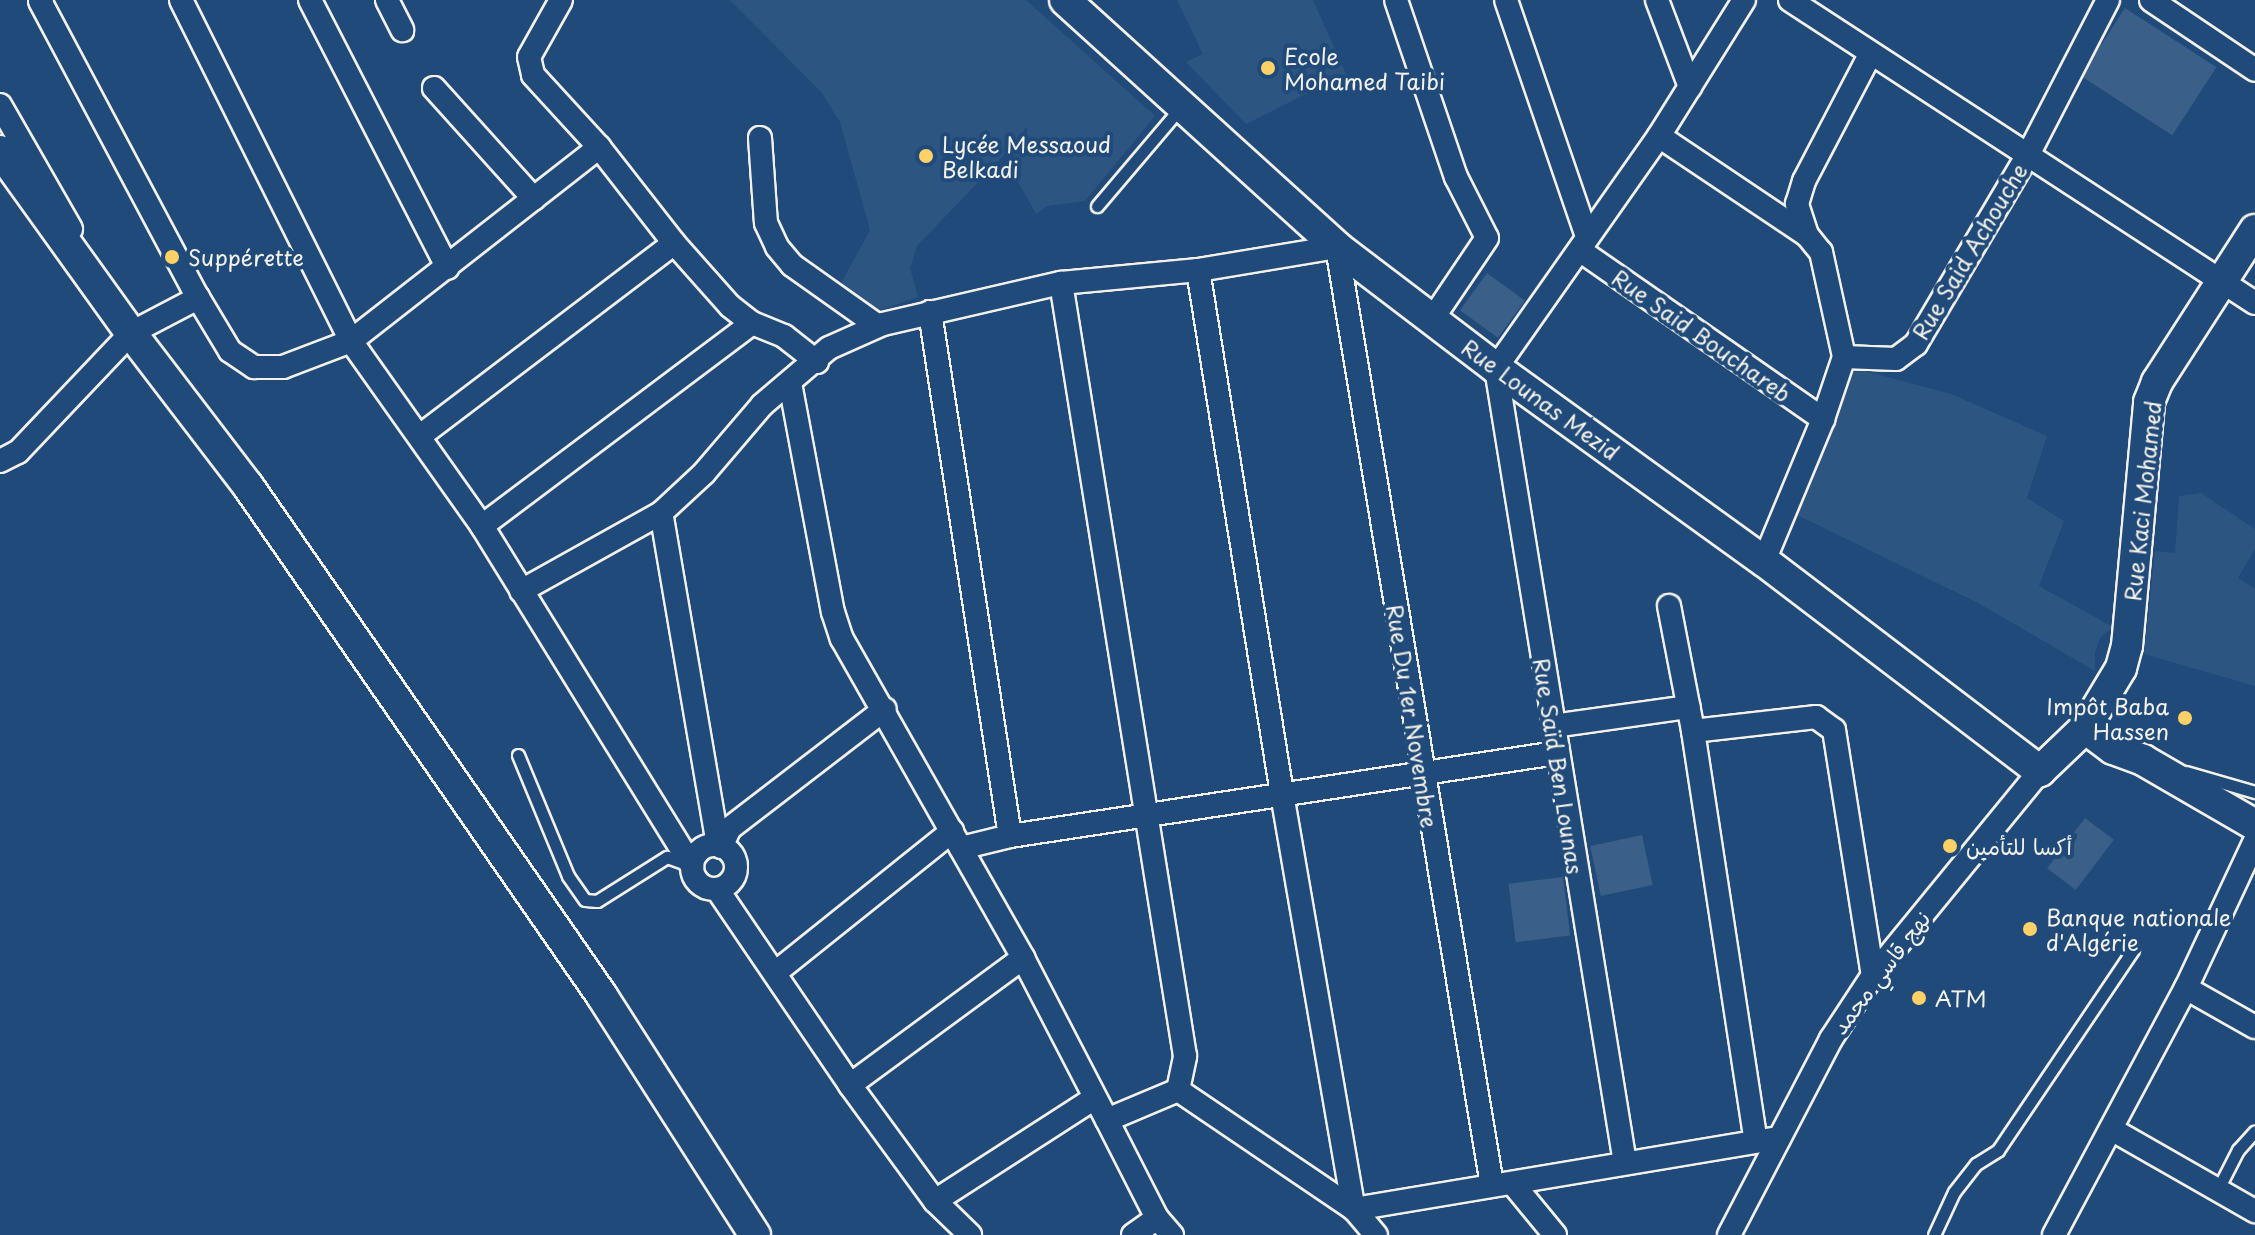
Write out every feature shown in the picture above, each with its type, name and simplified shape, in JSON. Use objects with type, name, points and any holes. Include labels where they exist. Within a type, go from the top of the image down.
[{"type":"street","points":[[42,0],[198,298],[230,351],[254,367],[283,367],[351,341],[599,147]]},
{"type":"street","points":[[181,0],[351,341],[482,526],[692,866],[696,881],[717,889],[850,1085],[935,1201],[970,1235]]},
{"type":"street","points":[[310,0],[448,268]]},
{"type":"street","points":[[387,0],[402,30]]},
{"type":"street","points":[[561,0],[529,57],[533,75],[599,147],[674,243],[730,306],[752,323],[784,336],[817,362]]},
{"type":"street","name":"Rue Lounas Mezid","points":[[1065,0],[1180,108],[1337,247],[1496,368],[1764,561],[2040,771]]},
{"type":"street","points":[[1396,0],[1456,177],[1487,238],[1433,318]]},
{"type":"street","points":[[1506,0],[1584,244]]},
{"type":"street","points":[[1657,0],[1690,87]]},
{"type":"street","points":[[1496,368],[1659,136],[1744,0]]},
{"type":"street","points":[[1790,0],[2255,303]]},
{"type":"street","name":"Rue Said Achouche","points":[[1844,357],[1896,359],[1916,344],[2029,153],[2108,0]]},
{"type":"street","points":[[2151,0],[2255,70]]},
{"type":"street","points":[[1807,235],[1797,204],[1804,181],[1871,53]]},
{"type":"street","points":[[434,88],[534,199]]},
{"type":"street","points":[[0,105],[131,333]]},
{"type":"street","points":[[1659,136],[1807,235],[1821,252],[1844,357],[1823,419],[1764,561]]},
{"type":"street","points":[[760,138],[766,223],[777,247],[792,265],[878,326]]},
{"type":"street","points":[[0,151],[131,333],[248,486],[602,996],[755,1235]]},
{"type":"street","name":"Rue Kaci Mohamed","points":[[2040,771],[2085,728],[2121,668],[2127,646],[2149,402],[2157,382],[2255,230]]},
{"type":"street","points":[[420,436],[674,243]]},
{"type":"street","name":"Rue Said Bouchareb","points":[[1584,244],[1823,419]]},
{"type":"street","points":[[521,591],[661,513],[704,473],[762,405],[817,362],[829,348],[878,326],[1061,283],[1198,270],[1337,247]]},
{"type":"street","name":"Rue Du 1er Novembre","points":[[1337,247],[1423,773],[1502,1184]]},
{"type":"street","points":[[1198,270],[1282,794],[1354,1209]]},
{"type":"street","points":[[1061,283],[1185,1056],[1178,1090]]},
{"type":"street","points":[[0,461],[18,452],[45,420],[131,333],[198,298]]},
{"type":"street","points":[[930,312],[1010,836]]},
{"type":"street","points":[[482,526],[752,323]]},
{"type":"street","name":"Rue Saïd Ben Lounas","points":[[1496,368],[1556,753],[1625,1163]]},
{"type":"street","points":[[790,383],[833,612],[842,639],[885,709],[1023,958],[1157,1218],[1172,1235]]},
{"type":"street","points":[[661,513],[719,846]]},
{"type":"street","points":[[1669,606],[1693,731],[1756,1141]]},
{"type":"street","points":[[1553,726],[1689,707]]},
{"type":"street","points":[[719,846],[730,828],[885,709]]},
{"type":"street","points":[[1693,731],[1816,717],[1834,730],[1873,975]]},
{"type":"street","points":[[2085,728],[2113,749],[2143,760],[2255,825]]},
{"type":"street","points":[[775,973],[956,839],[1010,836],[1556,753]]},
{"type":"street","name":"نهج قاسي محمد","points":[[1729,1235],[1831,1039],[1873,975],[2040,771]]},
{"type":"street","points":[[2054,1235],[2186,988],[2255,841]]},
{"type":"street","points":[[692,866],[700,850],[719,846],[729,851],[736,865],[731,882],[717,889]]},
{"type":"street","points":[[850,1085],[1023,958]]},
{"type":"street","points":[[2186,988],[2255,1027]]},
{"type":"street","points":[[1178,1090],[1354,1209],[1376,1235]]},
{"type":"street","points":[[1107,1120],[1178,1090]]},
{"type":"street","points":[[935,1201],[1095,1098]]},
{"type":"street","points":[[2111,1129],[2255,1211]]},
{"type":"street","points":[[1354,1209],[1779,1138]]},
{"type":"street","points":[[1502,1184],[1555,1235]]},
{"type":"street","points":[[1133,1235],[1157,1218]]},
{"type":"lane","points":[[1097,206],[1180,108]]},
{"type":"lane","points":[[518,755],[568,876],[585,900],[597,901],[667,857],[692,866]]},
{"type":"lane","points":[[2143,760],[2255,792]]},
{"type":"lane","points":[[1934,1235],[1954,1192],[1976,1164],[1998,1150],[2133,950]]},
{"type":"lane","points":[[2218,1189],[2238,1150],[2255,1131]]},
{"type":"shaded area","name":"Lycée Messaoud Belkadi","points":[[730,0],[1026,0],[1155,116],[1085,201],[1048,206],[1036,214],[1012,171],[1020,161],[1008,151],[917,246],[910,268],[918,297],[875,312],[839,287],[870,230],[840,122],[822,93]]},
{"type":"shaded area","name":"Ecole Mohamed Taibi","points":[[1177,0],[1313,0],[1346,74],[1246,124],[1186,62],[1203,54]]},
{"type":"shaded area","points":[[2125,8],[2216,67],[2172,135],[2081,76]]},
{"type":"shaded area","points":[[1487,273],[1525,301],[1498,338],[1460,310]]},
{"type":"shaded area","points":[[1865,371],[1951,394],[2047,436],[2027,498],[2064,521],[2039,586],[2113,627],[2100,638],[2095,652],[2095,671],[1980,604],[1793,513],[1846,373]]},
{"type":"shaded area","points":[[2201,493],[2255,529],[2255,549],[2238,578],[2255,589],[2255,686],[2144,654],[2155,551],[2175,553],[2179,496]]},
{"type":"shaded area","points":[[2085,818],[2114,840],[2076,890],[2047,868]]},
{"type":"shaded area","points":[[1642,835],[1653,885],[1601,896],[1590,846]]},
{"type":"shaded area","points":[[1563,877],[1570,936],[1516,942],[1508,884]]},
{"type":"place","name":"Ecole Mohamed Taibi","points":[[1268,68]]},
{"type":"place","name":"Lycée Messaoud Belkadi","points":[[926,156]]},
{"type":"place","name":"Suppérette","points":[[172,257]]},
{"type":"place","name":"Impôt Baba Hassen","points":[[2185,718]]},
{"type":"place","name":"أكسا للتأمين","points":[[1950,846]]},
{"type":"place","name":"Banque nationale d'Algérie","points":[[2030,929]]},
{"type":"place","name":"ATM","points":[[1919,998]]}]
